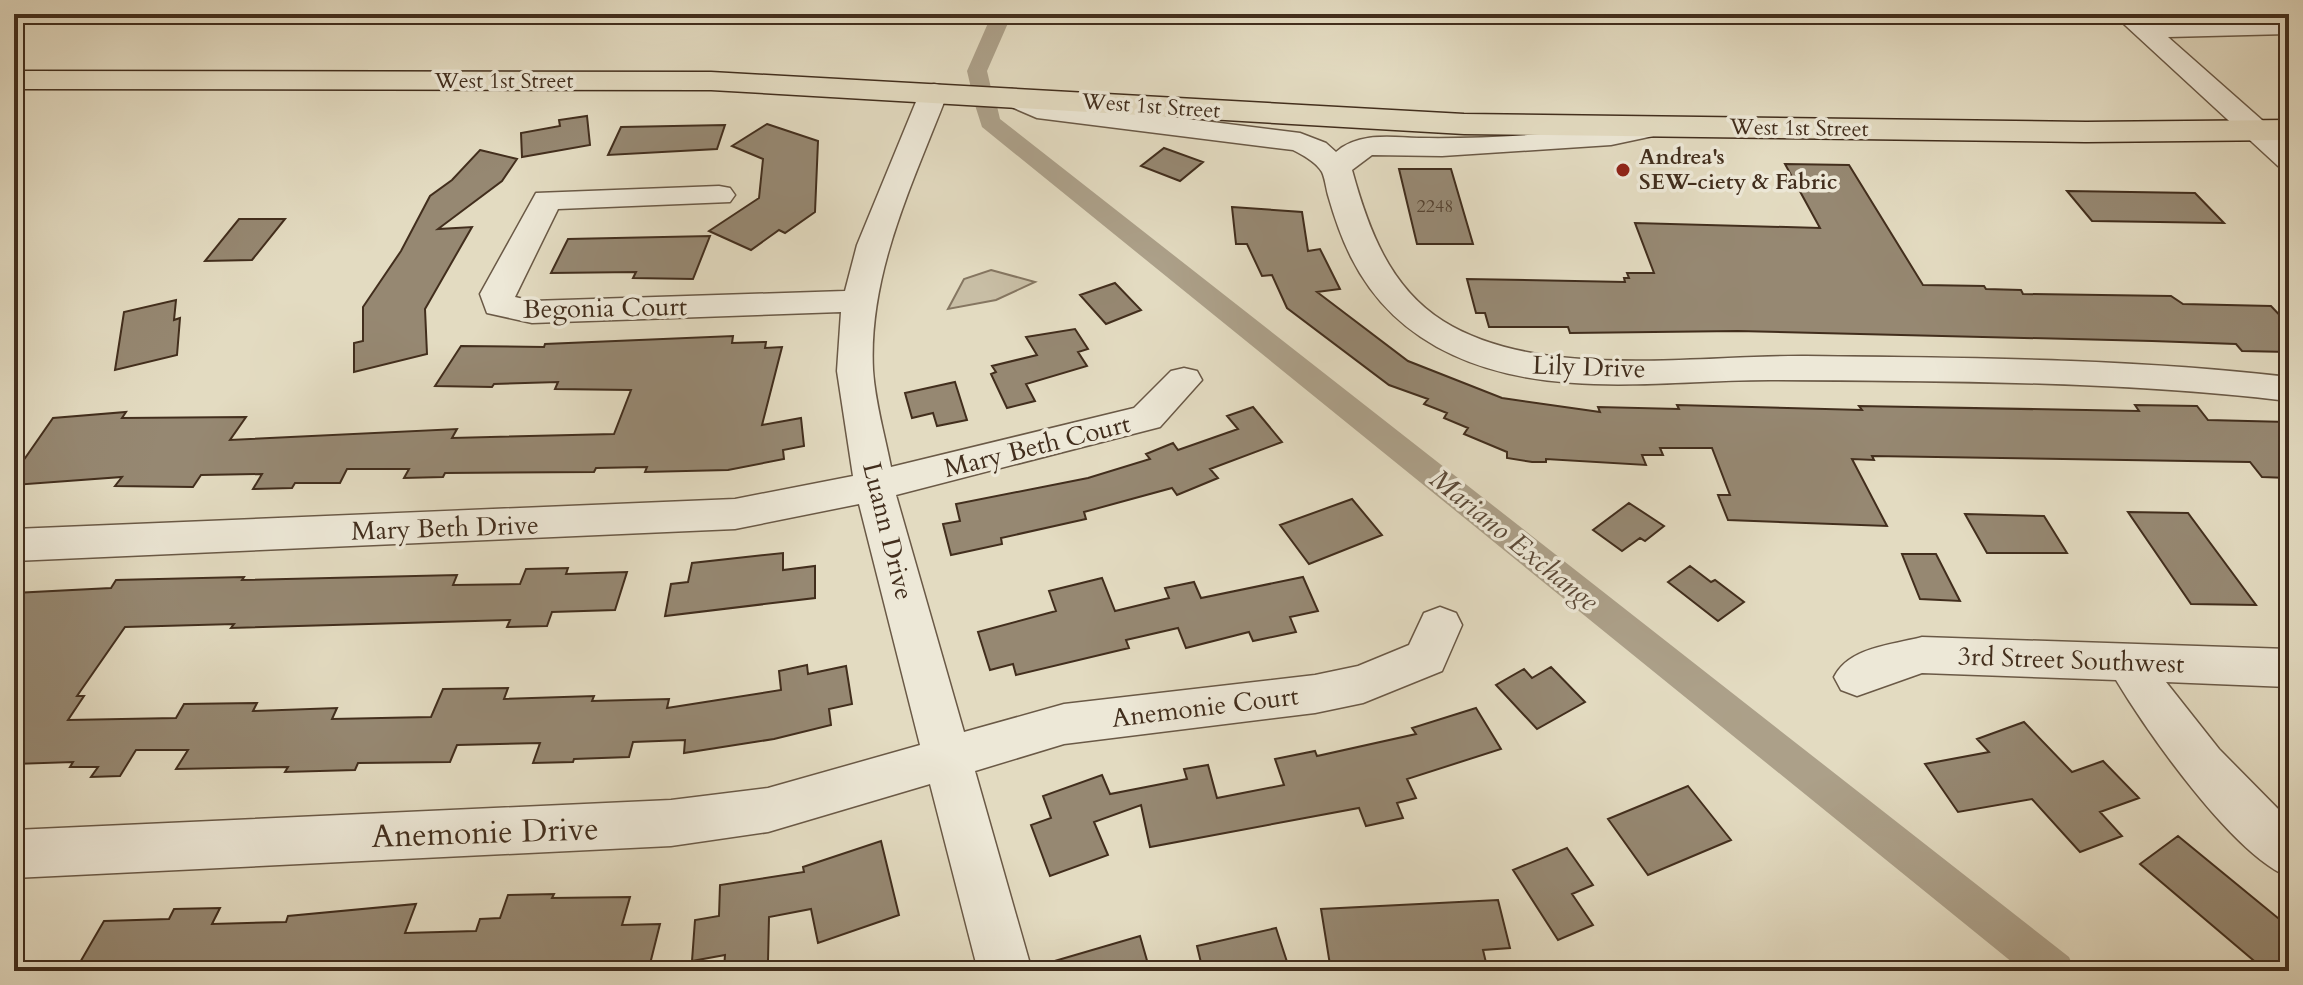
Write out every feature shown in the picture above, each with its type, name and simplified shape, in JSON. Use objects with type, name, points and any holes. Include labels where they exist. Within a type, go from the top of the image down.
[{"type":"main road","name":"West 1st Street","points":[[14,80],[711,81],[1372,120],[2086,132],[2289,130]]},
{"type":"street","points":[[2134,22],[2289,26]]},
{"type":"street","points":[[2134,22],[2289,160]]},
{"type":"street","name":"Luann Drive","points":[[934,92],[873,245],[859,301],[855,371],[874,486],[1005,971]]},
{"type":"street","points":[[1012,97],[1037,109],[1300,142],[1315,149],[1336,168],[1356,150],[1372,146],[1442,147],[1611,136],[1671,125]]},
{"type":"street","name":"Lily Drive","points":[[1336,168],[1342,196],[1377,276],[1390,295],[1432,330],[1472,349],[1518,364],[1587,372],[1743,368],[2187,377],[2289,389]]},
{"type":"street","name":"Begonia Court","points":[[719,195],[547,200],[497,294],[499,305],[532,312],[859,301]]},
{"type":"street","name":"Mary Beth Court","points":[[874,486],[1147,418],[1184,380]]},
{"type":"street","name":"Mary Beth Drive","points":[[14,545],[686,519],[735,514],[874,486]]},
{"type":"street","name":"Anemonie Court","points":[[947,756],[1064,724],[1315,694],[1363,684],[1426,658],[1440,625]]},
{"type":"street","name":"3rd Street Southwest","points":[[1857,677],[1868,670],[1922,655],[2289,668]]},
{"type":"street","points":[[2129,663],[2174,733],[2226,795],[2289,853]]},
{"type":"street","name":"Anemonie Drive","points":[[14,854],[671,823],[768,810],[947,756]]},
{"type":"shaded area","points":[[991,270],[1035,282],[996,300],[948,309],[964,279]]},
{"type":"building","points":[[587,116],[590,145],[522,157],[521,133],[560,126],[559,120]]},
{"type":"building","points":[[767,124],[818,141],[815,212],[785,233],[779,230],[751,250],[709,231],[759,198],[763,159],[732,146]]},
{"type":"building","points":[[725,125],[717,149],[608,155],[621,127]]},
{"type":"building","points":[[1164,148],[1203,162],[1180,181],[1141,166]]},
{"type":"building","points":[[480,150],[517,159],[502,181],[438,229],[472,227],[425,309],[427,354],[354,372],[354,343],[363,341],[363,307],[401,251],[430,196],[452,180]]},
{"type":"building","points":[[1785,164],[1849,165],[1923,285],[1984,286],[1986,289],[2021,290],[2023,294],[2171,296],[2183,304],[2271,306],[2289,325],[2289,352],[2242,351],[2236,344],[2152,341],[1738,331],[1570,333],[1568,327],[1489,327],[1485,313],[1476,313],[1467,279],[1625,282],[1624,278],[1629,278],[1627,273],[1654,273],[1635,223],[1820,228]]},
{"type":"building","points":[[1399,169],[1451,169],[1473,244],[1417,244]]},
{"type":"building","points":[[2067,191],[2195,193],[2224,223],[2092,221]]},
{"type":"building","points":[[1232,207],[1302,212],[1308,251],[1320,249],[1340,289],[1317,292],[1408,361],[1502,398],[1600,412],[1598,407],[1679,409],[1677,405],[1862,410],[1859,406],[2139,411],[2135,405],[2197,406],[2208,420],[2289,422],[2289,478],[2262,477],[2250,462],[1872,456],[1874,460],[1852,459],[1887,526],[1728,520],[1718,495],[1730,495],[1712,448],[1660,448],[1663,455],[1642,455],[1646,465],[1546,459],[1546,462],[1532,462],[1507,458],[1507,452],[1464,434],[1468,428],[1444,418],[1447,413],[1424,404],[1428,399],[1389,385],[1287,308],[1272,275],[1262,276],[1247,244],[1236,244]]},
{"type":"building","points":[[239,219],[285,219],[252,260],[205,261]]},
{"type":"building","points":[[710,236],[693,279],[633,278],[636,272],[551,273],[568,239]]},
{"type":"building","points":[[1115,283],[1141,310],[1106,324],[1080,295]]},
{"type":"building","points":[[176,300],[174,320],[180,318],[177,355],[115,370],[124,312]]},
{"type":"building","points":[[1075,329],[1088,349],[1078,352],[1087,366],[1026,384],[1035,401],[1007,408],[991,374],[996,372],[992,366],[1037,355],[1026,337]]},
{"type":"building","points":[[733,336],[732,343],[766,342],[765,348],[782,347],[762,425],[801,418],[804,446],[783,450],[784,459],[728,470],[645,472],[647,467],[596,468],[594,472],[445,473],[443,477],[404,478],[409,469],[347,469],[340,483],[295,483],[292,488],[253,489],[262,474],[201,475],[193,487],[115,486],[122,477],[14,485],[14,474],[53,418],[126,412],[122,418],[246,417],[230,440],[457,429],[452,438],[614,434],[631,390],[555,389],[558,382],[494,384],[492,387],[435,386],[461,346],[544,347],[545,344]]},
{"type":"building","points":[[955,382],[967,420],[937,426],[933,413],[912,418],[905,393]]},
{"type":"building","points":[[1253,407],[1282,442],[1210,469],[1218,478],[1177,495],[1172,488],[1084,512],[1086,519],[1001,538],[1002,544],[951,555],[943,524],[960,521],[956,504],[1088,478],[1150,459],[1146,454],[1173,443],[1178,450],[1238,429],[1227,416]]},
{"type":"building","points":[[1352,499],[1382,535],[1309,564],[1280,525]]},
{"type":"building","points":[[1629,503],[1664,526],[1645,541],[1640,538],[1622,551],[1593,530]]},
{"type":"building","points":[[2128,512],[2188,513],[2256,605],[2191,604]]},
{"type":"building","points":[[1965,514],[2044,516],[2067,553],[1987,553]]},
{"type":"building","points":[[783,553],[783,570],[815,566],[815,598],[665,616],[671,584],[688,582],[692,563]]},
{"type":"building","points":[[1902,554],[1936,554],[1960,601],[1920,599]]},
{"type":"building","points":[[1690,566],[1744,602],[1718,621],[1668,582]]},
{"type":"building","points":[[568,568],[566,574],[627,572],[615,610],[552,612],[547,626],[507,627],[510,620],[231,628],[234,624],[125,627],[77,696],[84,696],[68,720],[176,718],[184,704],[257,703],[253,711],[337,708],[332,719],[431,717],[443,689],[508,688],[504,699],[594,696],[592,701],[669,699],[667,708],[781,690],[779,671],[807,665],[808,674],[846,666],[852,704],[829,709],[831,725],[774,739],[684,753],[685,740],[633,742],[629,757],[574,759],[573,762],[533,763],[540,743],[457,745],[450,762],[358,763],[355,770],[285,772],[288,767],[176,769],[188,750],[136,750],[120,776],[91,777],[98,767],[70,767],[73,762],[14,764],[14,593],[111,588],[116,580],[244,577],[242,580],[457,575],[453,585],[520,584],[526,569]]},
{"type":"building","points":[[1303,577],[1318,611],[1290,617],[1296,632],[1253,641],[1249,632],[1186,648],[1178,628],[1126,640],[1129,648],[1016,675],[1013,664],[990,670],[978,632],[1056,611],[1049,591],[1102,578],[1115,611],[1169,598],[1165,588],[1194,582],[1201,598]]},
{"type":"building","points":[[1551,667],[1585,702],[1537,729],[1496,685],[1524,669],[1532,678]]},
{"type":"building","points":[[1476,708],[1501,749],[1407,779],[1416,798],[1397,803],[1403,818],[1366,826],[1359,808],[1150,847],[1141,805],[1094,822],[1108,855],[1050,876],[1031,825],[1051,818],[1043,796],[1102,775],[1110,794],[1187,779],[1184,769],[1208,765],[1217,798],[1284,785],[1275,759],[1315,751],[1317,756],[1416,734],[1412,728]]},
{"type":"building","points":[[2024,722],[2072,772],[2103,761],[2139,798],[2100,812],[2122,836],[2080,852],[2032,799],[1958,812],[1925,764],[1989,752],[1977,739]]},
{"type":"building","points":[[1688,786],[1731,840],[1648,875],[1608,819]]},
{"type":"building","points":[[2178,836],[2289,927],[2289,964],[2281,971],[2266,971],[2140,864]]},
{"type":"building","points":[[881,841],[899,915],[818,943],[811,909],[769,917],[768,961],[724,968],[725,955],[692,961],[695,920],[719,916],[720,885],[804,872],[803,867]]},
{"type":"building","points":[[1567,848],[1593,885],[1572,894],[1593,925],[1558,940],[1513,870]]},
{"type":"building","points":[[554,894],[552,898],[630,897],[622,925],[660,924],[650,964],[532,966],[530,971],[75,971],[104,921],[169,919],[174,909],[220,908],[212,924],[286,922],[288,916],[416,904],[405,933],[476,931],[480,919],[500,918],[508,895]]},
{"type":"building","points":[[1498,900],[1510,948],[1483,950],[1488,971],[1331,971],[1321,909]]},
{"type":"building","points":[[1276,928],[1290,971],[1203,971],[1197,946]]},
{"type":"building","points":[[1140,936],[1150,971],[1042,971],[1041,965]]},
{"type":"waterway","name":"Mariano Exchange","points":[[981,88],[977,71],[1002,14]]},
{"type":"waterway","name":"Mariano Exchange","points":[[985,102],[990,122],[2055,971]]},
{"type":"place","name":"Andrea's SEW-ciety & Fabric","points":[[1623,170]]}]
